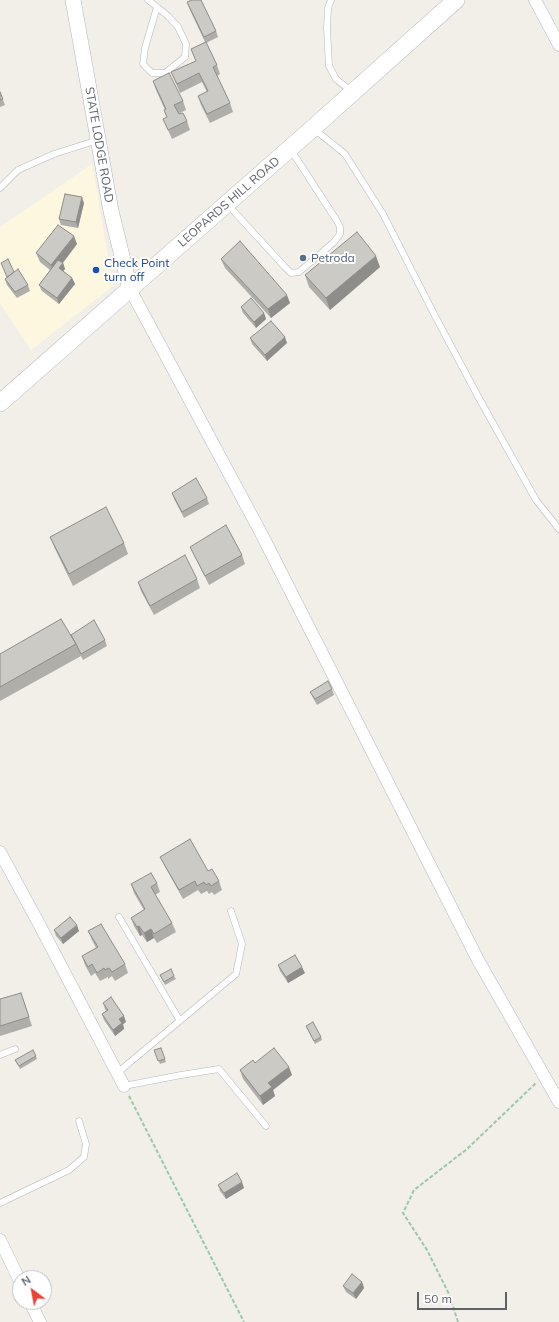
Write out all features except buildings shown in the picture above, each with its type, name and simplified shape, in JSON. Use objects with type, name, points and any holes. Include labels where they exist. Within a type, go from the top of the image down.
[{"type":"main road","name":"LEOPARDS HILL ROAD","points":[[0,403],[290,149],[456,0]]},
{"type":"street","points":[[535,0],[559,45]]},
{"type":"street","name":"STATE LODGE ROAD","points":[[76,1],[86,69],[111,211],[130,289]]},
{"type":"street","points":[[130,289],[261,533],[478,960],[559,1102]]},
{"type":"street","points":[[0,852],[124,1086]]},
{"type":"street","points":[[0,1240],[15,1270]]},
{"type":"street","points":[[34,1310],[40,1322]]},
{"type":"lane","points":[[148,0],[157,7],[168,16],[178,27],[186,44],[185,57],[165,72],[152,73],[143,64],[145,48],[157,7]]},
{"type":"lane","points":[[331,0],[328,8],[327,29],[330,66],[336,79],[353,92]]},
{"type":"lane","points":[[313,128],[345,154],[383,214],[480,400],[536,500],[559,529]]},
{"type":"lane","points":[[0,188],[18,170],[54,154],[98,140]]},
{"type":"lane","points":[[227,203],[291,273],[299,272],[334,242],[340,234],[340,227],[290,149]]},
{"type":"lane","points":[[117,1074],[236,974],[242,944],[231,911]]},
{"type":"lane","points":[[119,917],[180,1021]]},
{"type":"lane","points":[[0,1055],[15,1048]]},
{"type":"lane","points":[[124,1086],[219,1069],[266,1126]]},
{"type":"lane","points":[[0,1203],[69,1170],[84,1157],[86,1144],[79,1121]]},
{"type":"path","points":[[458,1322],[449,1294],[427,1250],[403,1213],[414,1190],[467,1149],[544,1075]]},
{"type":"path","points":[[124,1086],[244,1322]]},
{"type":"shaded area","points":[[92,164],[113,286],[31,350],[0,303],[0,227]]},
{"type":"place","name":"Petroda","points":[[303,258]]},
{"type":"place","name":"Check Point turn off","points":[[96,270]]}]
